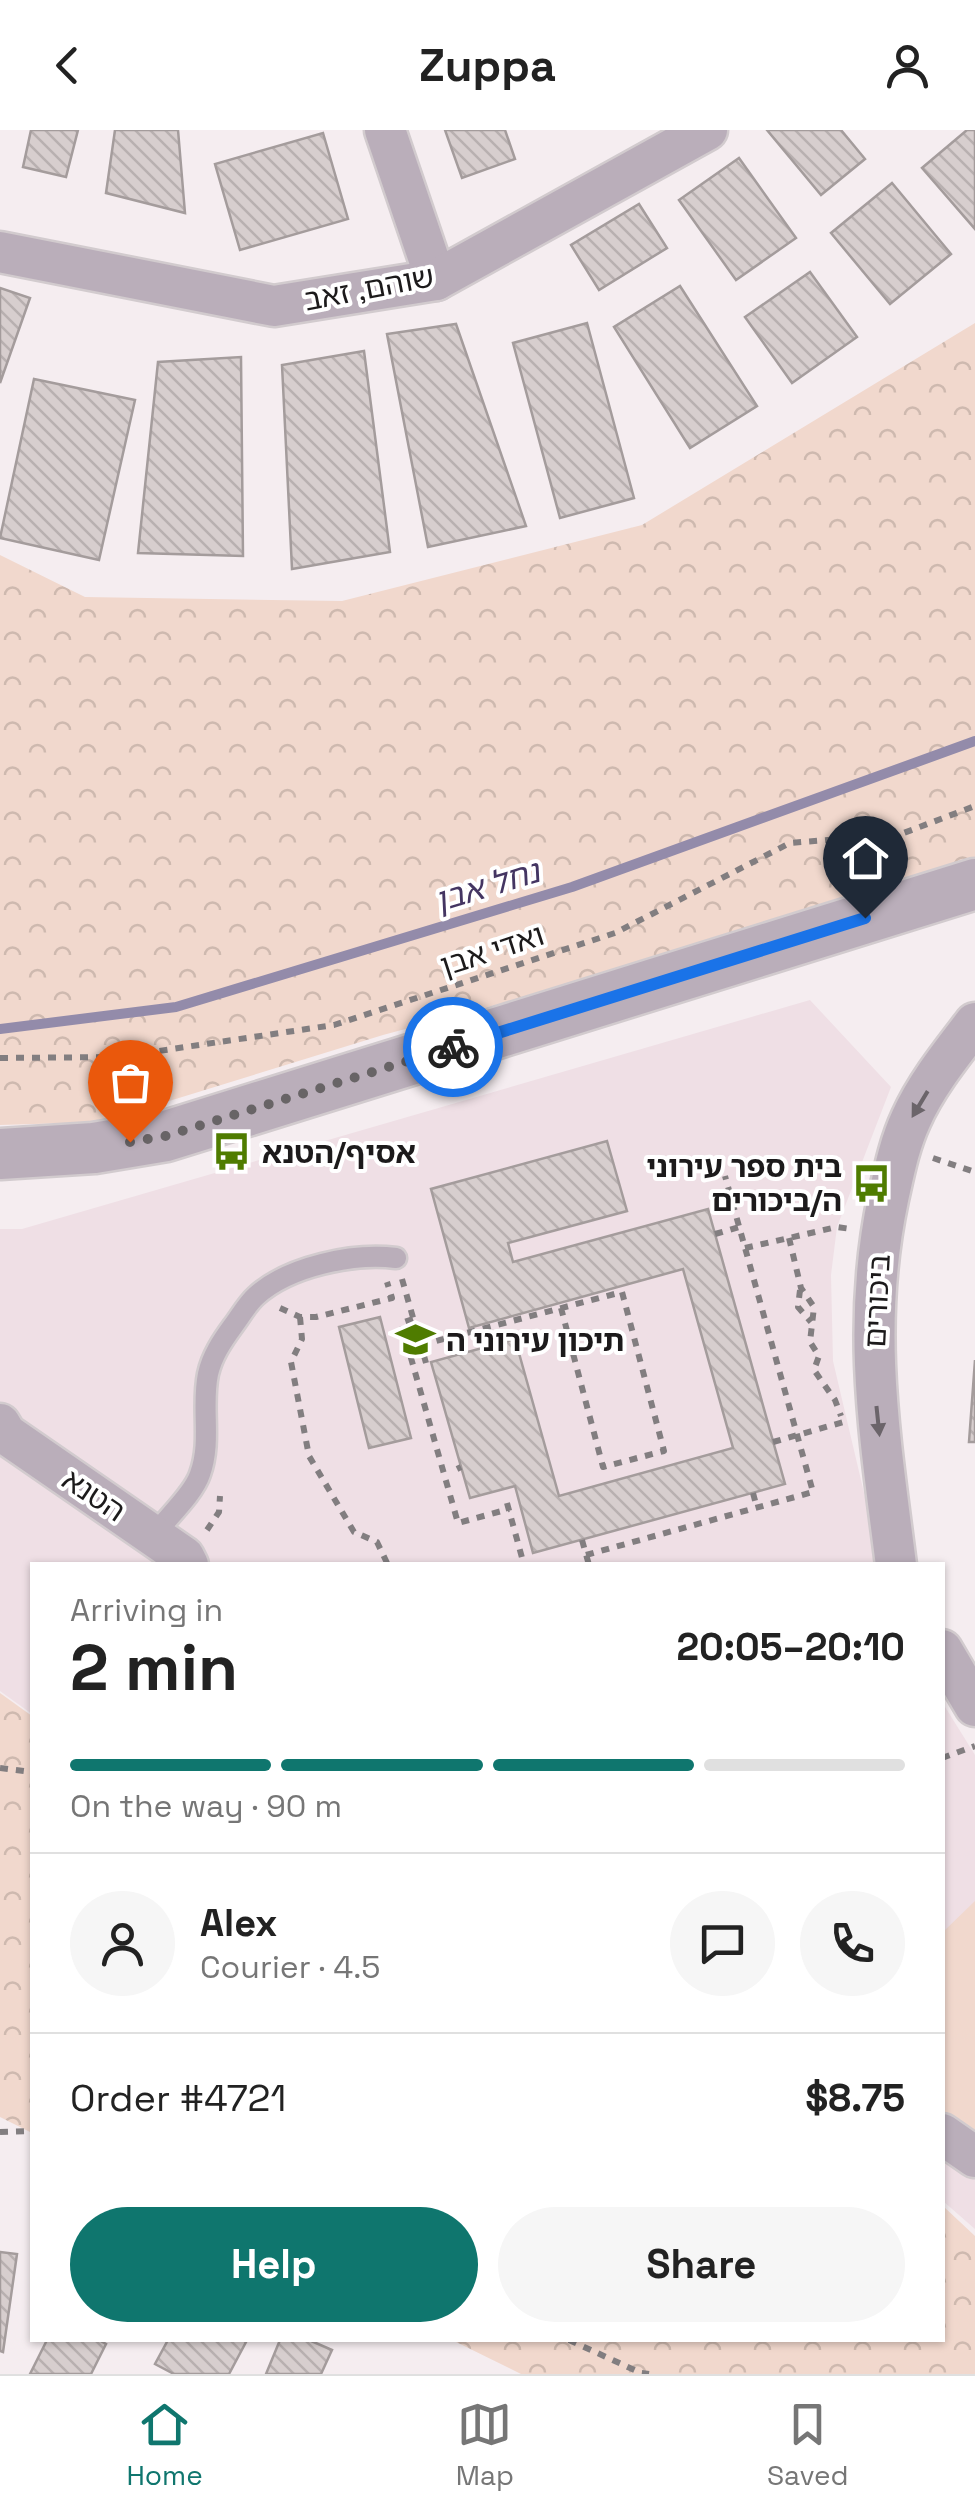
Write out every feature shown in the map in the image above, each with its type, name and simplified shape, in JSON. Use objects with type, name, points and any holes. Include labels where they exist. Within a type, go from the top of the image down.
[{"type":"street","points":[[385,130],[436,280]]},
{"type":"street","name":"שוהם, זאב","points":[[0,252],[274,306],[436,280],[707,130]]},
{"type":"street","points":[[0,1154],[94,1148],[166,1136],[975,884]]},
{"type":"street","name":"ביכורים","points":[[896,1562],[873,1353],[881,1233],[899,1148],[913,1114],[967,1040]]},
{"type":"street","name":"הטנא","points":[[0,1424],[6,1434],[184,1556],[187,1562]]},
{"type":"street","points":[[945,1655],[975,1706]]},
{"type":"street","points":[[945,2136],[975,2157]]},
{"type":"lane","points":[[154,1535],[199,1479],[206,1450],[208,1370],[216,1351],[256,1296],[282,1279],[325,1263],[396,1258]]},
{"type":"path","name":"ואדי אבן","points":[[0,1058],[118,1058],[334,1025],[615,933],[790,843],[901,834],[975,806]]},
{"type":"path","points":[[586,1555],[813,1492],[725,1176]]},
{"type":"path","points":[[715,1234],[739,1227]]},
{"type":"path","points":[[745,1248],[837,1227]]},
{"type":"path","points":[[789,1238],[800,1288],[798,1307],[812,1324]]},
{"type":"path","points":[[773,1442],[841,1423],[835,1400],[814,1370],[819,1356],[810,1342],[814,1307],[800,1288]]},
{"type":"path","points":[[405,1290],[426,1364]]},
{"type":"path","points":[[421,1345],[561,1308],[622,1292],[664,1451],[603,1466],[561,1308]]},
{"type":"path","points":[[290,1313],[316,1318],[377,1302]]},
{"type":"path","points":[[300,1316],[302,1339],[291,1362],[308,1456],[354,1532],[377,1542],[387,1562]]},
{"type":"path","points":[[413,1319],[400,1323],[458,1523],[508,1506],[523,1562]]},
{"type":"path","points":[[753,1493],[757,1508]]},
{"type":"path","points":[[582,1540],[588,1562]]},
{"type":"path","points":[[945,1757],[975,1746]]},
{"type":"path","points":[[0,1768],[30,1772]]},
{"type":"path","points":[[0,2132],[30,2131]]},
{"type":"path","points":[[574,2342],[649,2374]]},
{"type":"shaded area","name":"תיכון עירוני ה","points":[[810,1000],[891,1087],[837,1227],[831,1275],[833,1361],[880,1562],[30,1562],[30,1713],[0,1691],[0,1229],[22,1229]]},
{"type":"shaded area","points":[[945,1707],[975,1755],[975,2229],[945,2203]]},
{"type":"green space","points":[[975,323],[975,876],[383,1035],[101,1122],[0,1125],[0,555],[85,597],[342,601],[642,525]]},
{"type":"green space","points":[[0,1693],[30,1715],[30,2132],[0,2117]]},
{"type":"green space","points":[[975,1901],[975,2141],[945,2119],[945,1930]]},
{"type":"green space","points":[[945,2208],[975,2236],[975,2374],[521,2374],[456,2342],[945,2342]]},
{"type":"building","points":[[31,130],[78,130],[66,177],[23,167]]},
{"type":"building","points":[[115,130],[178,130],[185,213],[106,193]]},
{"type":"building","points":[[445,130],[505,130],[515,159],[462,178]]},
{"type":"building","points":[[767,130],[841,130],[865,159],[821,195]]},
{"type":"building","points":[[967,130],[975,130],[975,229],[922,168]]},
{"type":"building","points":[[323,133],[348,219],[240,250],[215,164]]},
{"type":"building","points":[[739,158],[796,238],[736,280],[679,200]]},
{"type":"building","points":[[892,183],[951,254],[890,304],[831,233]]},
{"type":"building","points":[[639,204],[667,248],[599,290],[571,245]]},
{"type":"building","points":[[810,272],[857,337],[792,383],[745,317]]},
{"type":"building","points":[[680,286],[757,406],[690,448],[614,327]]},
{"type":"building","points":[[0,288],[30,298],[0,383]]},
{"type":"building","points":[[587,323],[634,498],[560,518],[513,343]]},
{"type":"building","points":[[456,324],[526,526],[428,547],[387,334]]},
{"type":"building","points":[[364,351],[390,552],[292,569],[282,365]]},
{"type":"building","points":[[241,357],[243,556],[138,553],[158,362]]},
{"type":"building","points":[[34,379],[135,400],[99,560],[0,538]]},
{"type":"building","points":[[607,1141],[627,1211],[508,1243],[513,1262],[708,1209],[785,1484],[533,1553],[515,1486],[470,1498],[431,1362],[515,1339],[559,1496],[733,1448],[683,1269],[469,1328],[431,1189]]},
{"type":"building","points":[[380,1317],[411,1438],[369,1448],[339,1327]]},
{"type":"building","points":[[975,1360],[975,1442],[969,1442]]},
{"type":"building","points":[[0,2252],[17,2254],[3,2352],[0,2351]]},
{"type":"building","points":[[46,2342],[106,2344],[91,2374],[30,2374]]},
{"type":"building","points":[[167,2342],[246,2342],[229,2374],[174,2374],[155,2364]]},
{"type":"building","points":[[279,2342],[314,2342],[332,2350],[321,2374],[266,2374]]},
{"type":"waterway","name":"נחל אבן","points":[[0,1029],[176,1007],[572,887],[975,741]]},
{"type":"way so far","points":[[130,1142],[166,1136],[453,1047]]},
{"type":"place","name":"אסיף/הטנא","points":[[232,1152]]},
{"type":"place","name":"בית ספר עירוני ה/ביכורים","points":[[872,1183]]},
{"type":"place","name":"תיכון עירוני ה","points":[[416,1340]]},
{"type":"route","points":[[453,1047],[865,918]]}]
